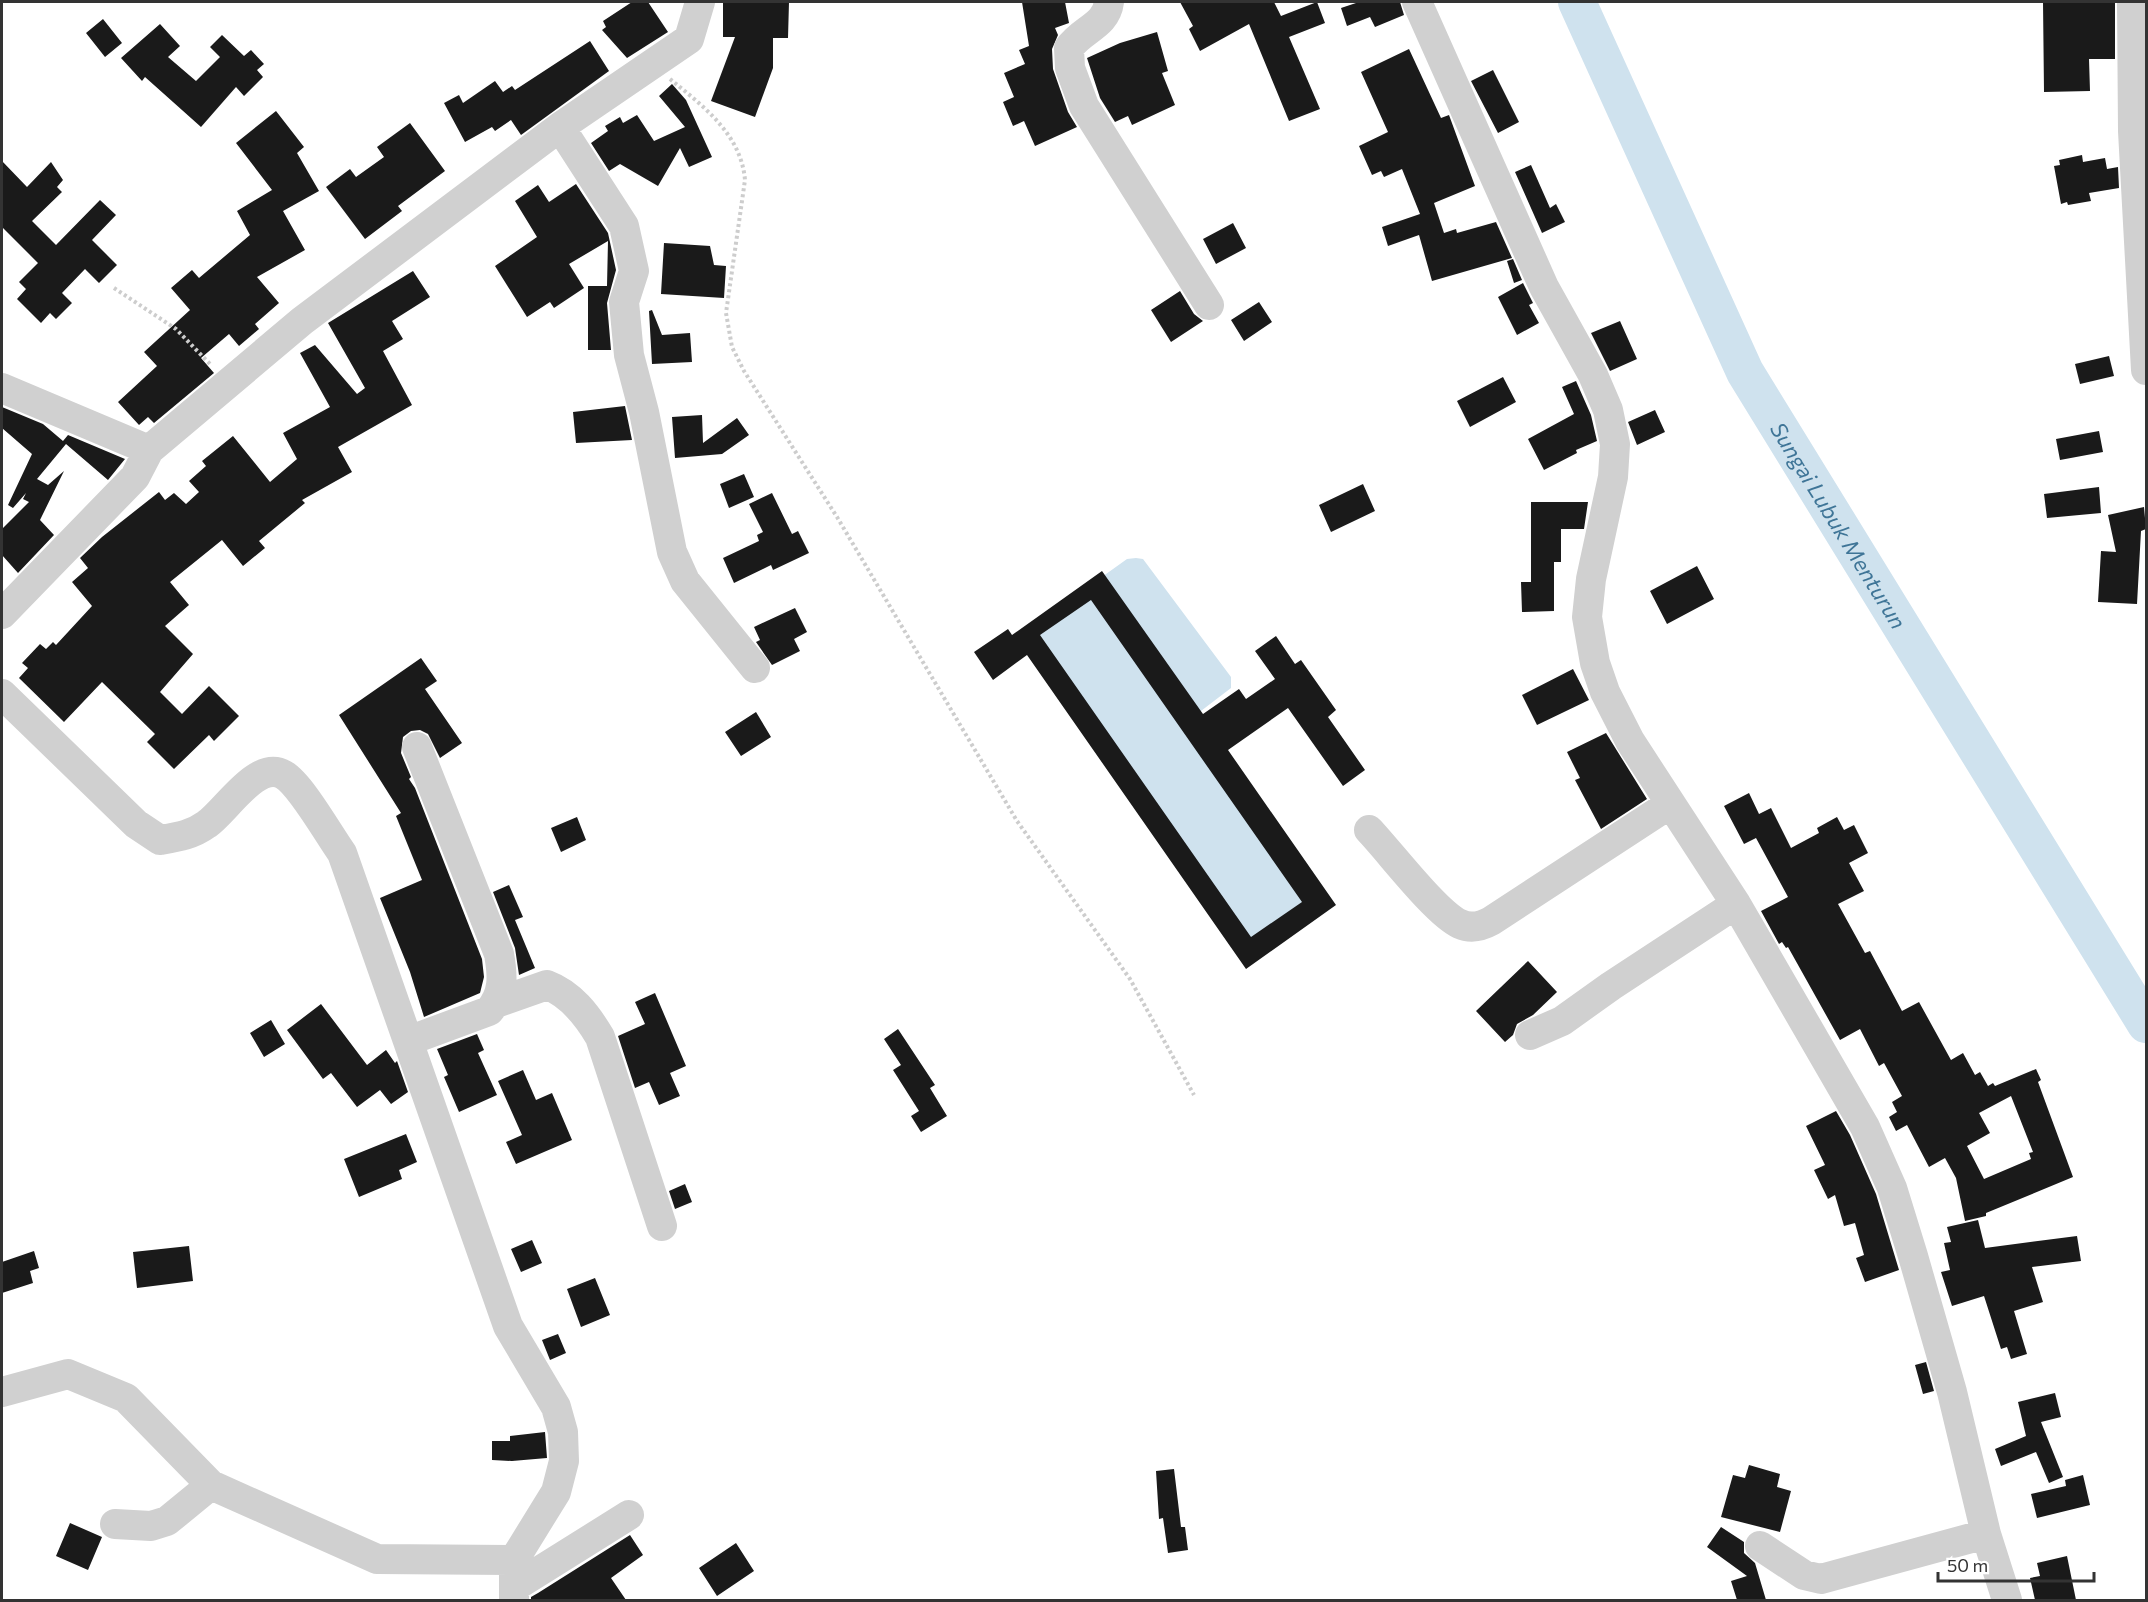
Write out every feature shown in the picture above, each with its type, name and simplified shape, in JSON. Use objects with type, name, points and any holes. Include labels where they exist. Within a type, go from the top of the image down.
[{"type":"street","points":[[2,614],[135,477],[149,450],[302,321],[560,126],[690,39],[700,2]]},
{"type":"street","points":[[1109,2],[1108,13],[1101,22],[1083,31],[1069,48],[1070,68],[1084,106],[1209,305]]},
{"type":"street","points":[[1417,2],[1544,287],[1593,375],[1608,410],[1615,444],[1613,477],[1591,579],[1587,617],[1595,663],[1605,692],[1630,741],[1736,904],[1865,1127],[1892,1188],[1952,1392],[1986,1534],[2007,1600]]},
{"type":"street","points":[[2137,7],[2133,131],[2143,260],[2146,370]]},
{"type":"street","points":[[560,126],[624,226],[634,271],[624,302],[629,355],[644,412],[672,552],[686,581],[755,669]]},
{"type":"street","points":[[2,388],[149,450]]},
{"type":"street","points":[[2,694],[136,824],[160,840],[189,835],[209,823],[252,779],[267,773],[283,774],[298,790],[342,853],[508,1326],[556,1407],[563,1432],[564,1461],[556,1492],[514,1583]]},
{"type":"street","points":[[408,1041],[489,1011],[496,1003],[502,988],[503,973],[499,954],[417,747]]},
{"type":"street","points":[[1369,830],[1444,914],[1461,925],[1472,927],[1491,921],[1670,804]]},
{"type":"street","points":[[1530,1035],[1562,1022],[1611,986],[1736,904]]},
{"type":"street","points":[[496,1003],[548,985],[568,996],[590,1020],[600,1037],[662,1226]]},
{"type":"street","points":[[2,1392],[68,1374],[126,1398],[211,1485],[377,1559],[514,1583],[629,1515]]},
{"type":"street","points":[[115,1524],[151,1526],[167,1521],[211,1485]]},
{"type":"street","points":[[1760,1546],[1804,1575],[1821,1579],[1986,1534]]},
{"type":"path","points":[[654,65],[713,114],[739,151],[743,164],[745,180],[726,313],[732,347],[744,371],[837,517],[1017,821],[1130,979],[1194,1095]]},
{"type":"path","points":[[114,288],[176,328],[228,383]]},
{"type":"water","points":[[1127,559],[1143,559],[1231,677],[1231,688],[1197,714],[1307,904],[1251,942],[1038,642],[1039,622]]},
{"type":"building","points":[[632,2],[648,2],[668,32],[627,58],[602,30],[606,27],[603,21]]},
{"type":"building","points":[[723,2],[789,2],[788,38],[773,38],[773,68],[755,117],[711,101],[735,37],[723,37]]},
{"type":"building","points":[[1022,2],[1065,2],[1069,23],[1055,28],[1058,35],[1052,49],[1053,69],[1068,112],[1077,127],[1035,146],[1024,121],[1013,126],[1003,102],[1014,97],[1004,73],[1025,64],[1019,50],[1029,46]]},
{"type":"building","points":[[1180,2],[1274,2],[1281,16],[1317,2],[1325,23],[1289,37],[1320,109],[1289,121],[1249,24],[1200,51],[1189,29],[1193,26]]},
{"type":"building","points":[[1359,2],[1400,2],[1404,15],[1375,27],[1370,17],[1347,26],[1341,8]]},
{"type":"building","points":[[2043,2],[2115,2],[2115,59],[2089,59],[2090,91],[2044,92]]},
{"type":"building","points":[[103,19],[122,43],[105,57],[86,33]]},
{"type":"building","points":[[160,24],[180,46],[168,57],[196,81],[220,57],[210,47],[222,35],[244,56],[251,50],[264,64],[257,70],[263,77],[244,96],[236,87],[201,127],[145,77],[142,81],[121,58]]},
{"type":"building","points":[[1157,32],[1168,71],[1162,73],[1175,105],[1132,125],[1128,116],[1115,122],[1100,98],[1087,58],[1120,43]]},
{"type":"building","points":[[590,41],[609,71],[521,135],[511,120],[495,131],[492,127],[465,142],[444,103],[459,95],[463,103],[495,81],[503,92],[512,86],[515,90]]},
{"type":"building","points":[[1409,49],[1441,118],[1449,115],[1475,186],[1434,203],[1444,233],[1456,229],[1457,233],[1496,222],[1512,258],[1432,281],[1419,235],[1388,246],[1382,227],[1420,214],[1402,169],[1384,177],[1381,171],[1372,175],[1359,146],[1388,132],[1361,72]]},
{"type":"building","points":[[1493,70],[1519,122],[1498,133],[1471,81]]},
{"type":"building","points":[[672,84],[686,100],[712,157],[689,167],[680,148],[658,186],[620,164],[609,171],[591,143],[608,131],[605,126],[620,117],[623,123],[637,115],[654,141],[685,127],[659,96]]},
{"type":"building","points":[[276,111],[304,147],[297,153],[319,191],[283,211],[305,250],[257,277],[279,303],[255,324],[259,329],[239,346],[229,334],[201,358],[214,373],[154,423],[148,417],[139,425],[118,402],[157,366],[144,352],[190,310],[171,288],[192,270],[199,278],[250,235],[237,211],[272,190],[236,143]]},
{"type":"building","points":[[410,123],[445,171],[398,206],[402,211],[365,239],[326,187],[350,169],[356,177],[384,157],[377,147]]},
{"type":"building","points":[[2082,155],[2083,162],[2105,158],[2107,169],[2118,167],[2119,188],[2089,193],[2091,201],[2061,204],[2054,166],[2060,165],[2059,160]]},
{"type":"building","points":[[2,161],[27,187],[51,162],[63,180],[57,187],[62,192],[32,221],[56,245],[100,200],[116,215],[92,240],[117,265],[99,283],[85,269],[62,293],[72,303],[56,319],[50,313],[41,323],[17,299],[26,289],[19,282],[38,263],[2,227]]},
{"type":"building","points":[[1531,165],[1550,208],[1556,204],[1565,222],[1542,233],[1515,172]]},
{"type":"building","points":[[576,184],[608,233],[616,270],[607,303],[611,350],[588,350],[588,286],[607,286],[608,241],[569,264],[584,288],[554,308],[550,302],[527,317],[495,266],[537,237],[515,201],[538,185],[549,202]]},
{"type":"building","points":[[1233,223],[1246,248],[1216,264],[1203,239]]},
{"type":"building","points":[[664,243],[710,246],[714,265],[726,266],[724,298],[661,294]]},
{"type":"building","points":[[1513,259],[1522,280],[1514,283],[1507,261]]},
{"type":"building","points":[[413,271],[430,297],[392,321],[403,339],[383,351],[412,405],[338,447],[352,472],[302,500],[305,503],[259,541],[265,548],[243,566],[222,540],[170,582],[189,605],[165,626],[193,654],[160,692],[182,714],[209,686],[239,716],[214,741],[209,735],[174,769],[147,742],[155,734],[102,682],[64,722],[19,678],[28,668],[22,663],[40,644],[46,649],[53,642],[56,645],[92,606],[72,582],[88,568],[80,558],[102,537],[159,492],[165,500],[174,493],[186,504],[199,492],[189,481],[206,466],[202,461],[233,436],[270,482],[297,459],[283,433],[330,407],[300,353],[315,345],[357,394],[365,388],[328,323]]},
{"type":"building","points":[[1523,283],[1533,303],[1529,305],[1539,323],[1517,335],[1498,297]]},
{"type":"building","points":[[1180,291],[1194,314],[1203,321],[1171,342],[1151,310]]},
{"type":"building","points":[[1259,302],[1272,322],[1244,341],[1231,320]]},
{"type":"building","points":[[652,310],[662,335],[690,333],[692,362],[652,364],[649,311]]},
{"type":"building","points":[[1620,321],[1637,359],[1610,371],[1591,333]]},
{"type":"building","points":[[2109,356],[2114,376],[2080,384],[2075,364]]},
{"type":"building","points":[[1503,377],[1516,402],[1470,427],[1457,401]]},
{"type":"building","points":[[1576,381],[1591,415],[1597,441],[1576,450],[1577,453],[1544,470],[1528,439],[1574,414],[1562,387]]},
{"type":"building","points":[[625,406],[632,440],[576,443],[573,412]]},
{"type":"building","points":[[2,407],[43,424],[63,441],[68,435],[125,459],[108,480],[66,444],[37,479],[48,485],[64,471],[40,520],[54,535],[18,573],[2,555],[2,529],[29,502],[23,499],[26,493],[13,508],[8,505],[32,454],[2,428]]},
{"type":"building","points":[[1655,410],[1665,432],[1637,445],[1628,422]]},
{"type":"building","points":[[702,415],[703,443],[737,418],[749,435],[722,454],[675,458],[672,417]]},
{"type":"building","points":[[2099,431],[2103,452],[2060,460],[2056,439]]},
{"type":"building","points":[[744,474],[754,497],[729,508],[720,484]]},
{"type":"building","points":[[1363,484],[1375,511],[1331,532],[1319,505]]},
{"type":"building","points":[[2099,487],[2101,513],[2047,518],[2044,494]]},
{"type":"building","points":[[772,493],[792,534],[798,531],[809,553],[773,570],[771,565],[734,583],[723,558],[759,541],[757,535],[763,532],[749,504]]},
{"type":"building","points":[[1531,502],[1588,502],[1584,529],[1561,529],[1561,562],[1554,562],[1554,611],[1522,612],[1521,582],[1531,582]]},
{"type":"building","points":[[2144,507],[2146,529],[2141,531],[2137,604],[2098,602],[2101,551],[2116,552],[2108,515]]},
{"type":"building","points":[[1697,566],[1714,599],[1667,624],[1650,591]]},
{"type":"building","points":[[1102,571],[1203,714],[1239,689],[1246,699],[1275,679],[1255,651],[1276,636],[1295,664],[1301,660],[1336,710],[1328,717],[1365,770],[1343,786],[1288,708],[1228,750],[1336,905],[1246,969],[1027,655],[993,680],[974,652],[1008,629],[1012,635]],"holes":[[[1091,600],[1302,902],[1251,937],[1040,635]]]},
{"type":"building","points":[[795,608],[807,632],[794,639],[800,651],[772,665],[756,642],[760,640],[754,627]]},
{"type":"building","points":[[421,658],[437,681],[425,689],[462,743],[440,758],[428,734],[420,730],[411,731],[403,737],[401,753],[411,777],[409,779],[415,788],[482,959],[484,977],[480,993],[424,1017],[410,972],[380,898],[422,880],[396,816],[401,813],[339,715]]},
{"type":"building","points":[[1573,669],[1589,700],[1537,725],[1522,695]]},
{"type":"building","points":[[756,712],[771,737],[741,756],[725,732]]},
{"type":"building","points":[[1606,733],[1647,799],[1601,829],[1575,780],[1580,778],[1567,752]]},
{"type":"building","points":[[1749,793],[1759,814],[1771,808],[1791,848],[1819,833],[1817,828],[1837,817],[1844,830],[1854,825],[1868,853],[1849,863],[1864,891],[1838,904],[1865,953],[1870,951],[1902,1011],[1919,1002],[1951,1060],[1963,1053],[1975,1075],[1980,1072],[1988,1086],[1993,1083],[1995,1086],[2036,1069],[2041,1080],[2038,1082],[2073,1177],[1986,1213],[1986,1216],[1965,1221],[1956,1178],[1945,1158],[1929,1167],[1907,1125],[1896,1131],[1889,1117],[1897,1112],[1892,1102],[1902,1096],[1884,1063],[1879,1066],[1860,1029],[1840,1040],[1788,947],[1786,948],[1782,942],[1779,944],[1761,911],[1788,897],[1756,838],[1744,844],[1724,806]],"holes":[[[2011,1096],[2033,1152],[2029,1153],[2031,1159],[1984,1179],[1967,1146],[1990,1133],[1979,1113]]]},
{"type":"building","points":[[577,817],[586,840],[561,852],[551,828]]},
{"type":"building","points":[[509,885],[523,917],[515,920],[535,968],[519,975],[515,948],[493,892]]},
{"type":"building","points":[[1528,961],[1557,992],[1533,1015],[1517,1024],[1513,1035],[1505,1042],[1476,1011]]},
{"type":"building","points":[[655,993],[686,1066],[670,1073],[680,1096],[659,1105],[649,1082],[635,1088],[618,1036],[645,1024],[635,1002]]},
{"type":"building","points":[[321,1004],[367,1065],[386,1050],[395,1063],[397,1061],[408,1092],[391,1104],[380,1090],[357,1107],[331,1073],[323,1079],[287,1030]]},
{"type":"building","points":[[271,1020],[285,1044],[264,1057],[250,1033]]},
{"type":"building","points":[[898,1029],[935,1085],[930,1088],[947,1116],[921,1132],[911,1116],[919,1111],[893,1070],[901,1065],[884,1039]]},
{"type":"building","points":[[477,1034],[484,1050],[478,1053],[497,1095],[459,1112],[444,1077],[448,1075],[437,1049]]},
{"type":"building","points":[[523,1070],[536,1100],[552,1093],[572,1140],[516,1164],[506,1142],[522,1135],[498,1081]]},
{"type":"building","points":[[1836,1111],[1850,1135],[1876,1194],[1899,1270],[1865,1282],[1856,1258],[1864,1255],[1855,1223],[1844,1226],[1835,1195],[1828,1199],[1814,1170],[1825,1165],[1806,1126]]},
{"type":"building","points":[[406,1134],[417,1162],[399,1170],[402,1179],[359,1197],[344,1159]]},
{"type":"building","points":[[685,1184],[692,1202],[675,1209],[669,1191]]},
{"type":"building","points":[[1978,1220],[1985,1248],[2077,1236],[2081,1261],[2032,1267],[2043,1302],[2014,1311],[2027,1354],[2011,1359],[2007,1347],[2001,1349],[1984,1296],[1952,1306],[1941,1272],[1950,1270],[1944,1243],[1951,1242],[1947,1227]]},
{"type":"building","points":[[532,1240],[542,1263],[521,1272],[511,1249]]},
{"type":"building","points":[[189,1246],[193,1281],[137,1288],[133,1252]]},
{"type":"building","points":[[34,1251],[39,1268],[30,1271],[33,1283],[2,1293],[2,1262]]},
{"type":"building","points":[[595,1278],[610,1315],[581,1327],[567,1289]]},
{"type":"building","points":[[558,1334],[566,1353],[550,1360],[542,1340]]},
{"type":"building","points":[[1926,1362],[1934,1391],[1923,1394],[1915,1365]]},
{"type":"building","points":[[2055,1393],[2061,1417],[2041,1422],[2063,1477],[2049,1483],[2036,1452],[2001,1466],[1995,1449],[2026,1436],[2018,1402]]},
{"type":"building","points":[[545,1432],[547,1458],[492,1460],[492,1441],[510,1441],[510,1436]]},
{"type":"building","points":[[1749,1465],[1780,1474],[1777,1487],[1791,1491],[1780,1532],[1721,1517],[1733,1475],[1745,1478]]},
{"type":"building","points":[[1174,1469],[1181,1527],[1185,1527],[1188,1550],[1168,1553],[1163,1518],[1159,1519],[1156,1471]]},
{"type":"building","points":[[2083,1475],[2090,1505],[2037,1518],[2031,1494],[2066,1486],[2065,1480]]},
{"type":"building","points":[[70,1523],[102,1537],[88,1570],[56,1556]]},
{"type":"building","points":[[1721,1527],[1744,1542],[1744,1553],[1755,1563],[1766,1600],[1737,1600],[1731,1581],[1747,1576],[1707,1547]]},
{"type":"building","points":[[630,1535],[643,1555],[611,1578],[626,1600],[531,1600],[531,1597]]},
{"type":"building","points":[[736,1543],[754,1571],[717,1596],[699,1568]]},
{"type":"building","points":[[2067,1556],[2076,1600],[2035,1600],[2030,1578],[2040,1576],[2037,1563]]},
{"type":"waterway","name":"Sungai Lubuk Menturun","points":[[1577,2],[1745,372],[2146,1024]]}]
